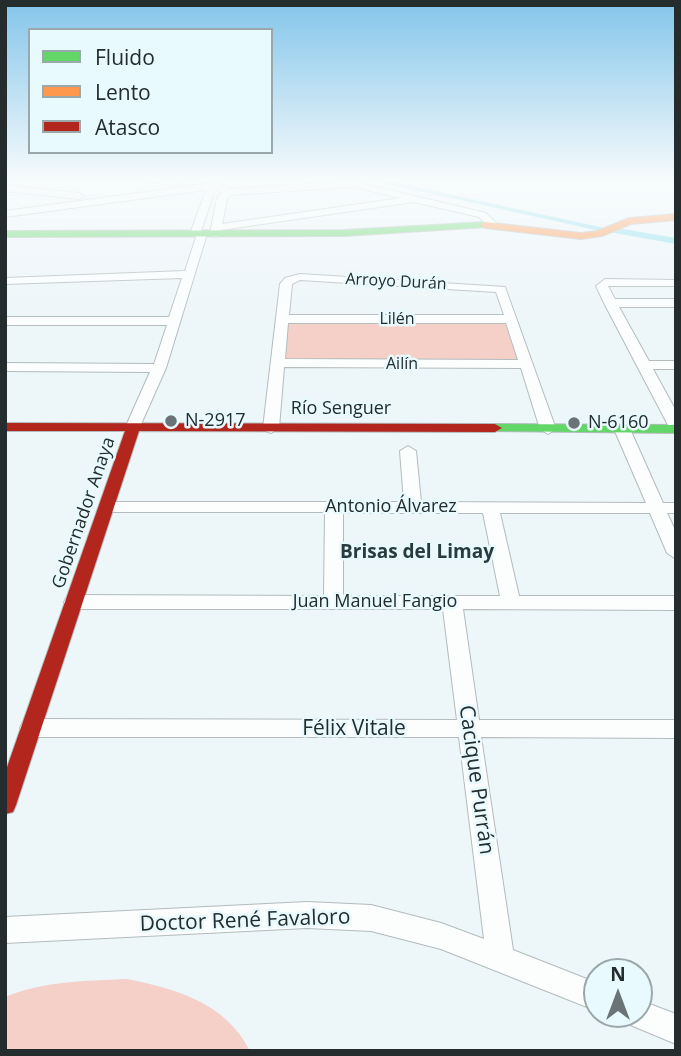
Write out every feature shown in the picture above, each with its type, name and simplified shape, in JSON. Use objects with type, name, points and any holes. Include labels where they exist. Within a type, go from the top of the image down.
[{"type":"street","points":[[207,232],[224,229]]},
{"type":"street","points":[[5,234],[355,233],[419,229]]},
{"type":"street","points":[[527,229],[581,236],[600,234],[609,229]]},
{"type":"street","name":"Gobernador Anaya","points":[[5,805],[133,428],[159,368],[189,274],[207,232]]},
{"type":"street","points":[[5,281],[189,274]]},
{"type":"street","name":"Arroyo Durán","points":[[282,319],[286,284],[292,278],[500,288],[512,319]]},
{"type":"street","points":[[676,283],[605,282],[602,286],[676,427]]},
{"type":"street","points":[[610,303],[676,303]]},
{"type":"street","points":[[271,428],[282,319]]},
{"type":"street","name":"Lilén","points":[[282,319],[512,319]]},
{"type":"street","points":[[512,319],[548,429]]},
{"type":"street","points":[[5,321],[174,321]]},
{"type":"street","name":"Ailín","points":[[277,363],[527,364]]},
{"type":"street","points":[[643,365],[676,365]]},
{"type":"street","points":[[5,367],[159,368]]},
{"type":"street","name":"Río Senguer","points":[[5,427],[676,427]]},
{"type":"street","points":[[622,429],[676,553]]},
{"type":"street","points":[[408,451],[413,507]]},
{"type":"street","name":"Antonio Álvarez","points":[[107,507],[676,508]]},
{"type":"street","points":[[333,602],[334,507]]},
{"type":"street","points":[[491,507],[511,603]]},
{"type":"street","name":"Juan Manuel Fangio","points":[[74,602],[676,603]]},
{"type":"street","name":"Cacique Purrán","points":[[452,603],[500,958]]},
{"type":"street","name":"Félix Vitale","points":[[31,728],[676,729]]},
{"type":"street","name":"Doctor René Favaloro","points":[[5,930],[307,915],[350,916],[418,928],[583,992]]},
{"type":"street","points":[[653,1020],[676,1029]]},
{"type":"shaded area","points":[[505,323],[518,360],[285,360],[286,324]]},
{"type":"shaded area","points":[[127,979],[182,994],[214,1010],[228,1021],[250,1051],[5,1051],[5,997],[49,985]]},
{"type":"waterway","name":"Arroyo Durán","points":[[612,230],[676,241]]},
{"type":"traffic: fast","points":[[5,234],[344,233],[410,229]]},
{"type":"traffic: fast","points":[[495,428],[676,429]]},
{"type":"traffic: slow","points":[[522,229],[581,236],[599,234],[610,229]]},
{"type":"traffic: jam","points":[[5,427],[495,428]]},
{"type":"traffic: jam","points":[[5,805],[133,428]]},
{"type":"place","name":"N-2917","points":[[171,421]]},
{"type":"place","name":"N-6160","points":[[574,423]]},
{"type":"district","name":"Brisas del Limay","points":[[417,553]]}]
